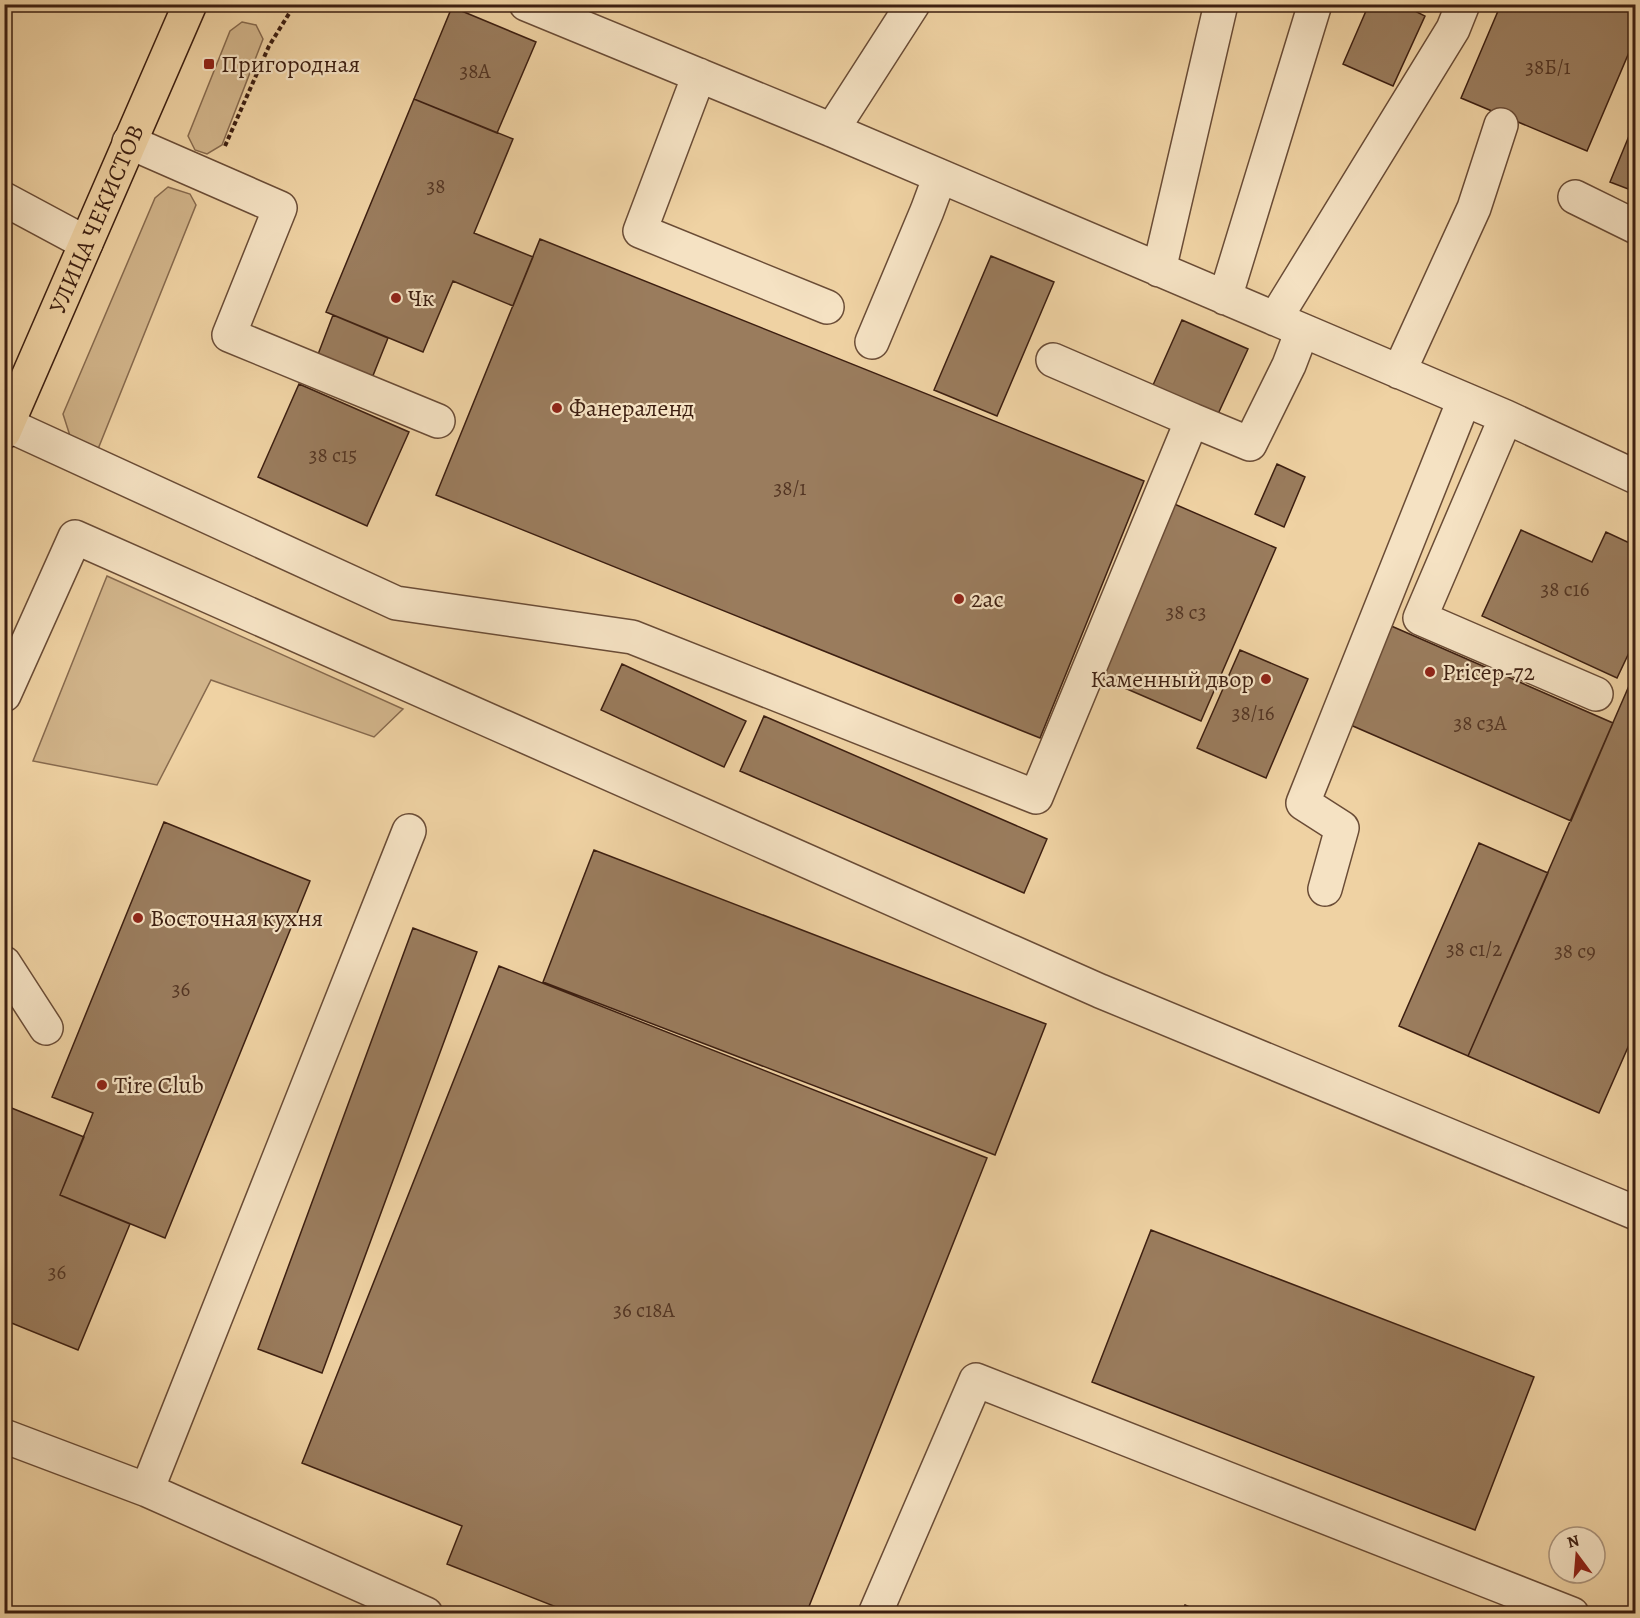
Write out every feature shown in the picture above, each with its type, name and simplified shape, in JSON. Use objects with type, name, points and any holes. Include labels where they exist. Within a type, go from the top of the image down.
[{"type":"main road","name":"УЛИЦА ЧЕКИСТОВ","points":[[6,429],[190,4]]},
{"type":"lane","points":[[526,4],[832,130],[1506,417],[1635,477]]},
{"type":"lane","points":[[832,130],[913,4]]},
{"type":"lane","points":[[1159,270],[1221,4]]},
{"type":"lane","points":[[1225,298],[1315,4]]},
{"type":"lane","points":[[1053,360],[1250,444],[1289,365],[1288,325],[1453,29],[1463,4]]},
{"type":"lane","points":[[699,75],[640,231],[827,307]]},
{"type":"lane","points":[[1399,372],[1474,208],[1501,125]]},
{"type":"lane","points":[[129,142],[280,208],[229,335],[438,421]]},
{"type":"lane","points":[[872,342],[940,176]]},
{"type":"lane","points":[[1575,197],[1635,227]]},
{"type":"lane","points":[[4,199],[86,243]]},
{"type":"lane","points":[[1325,889],[1342,828],[1303,803],[1464,400]]},
{"type":"lane","points":[[1506,417],[1420,618],[1596,694]]},
{"type":"lane","points":[[6,429],[396,603],[632,637],[1036,797],[1192,420]]},
{"type":"lane","points":[[4,695],[75,537],[1100,991],[1635,1213]]},
{"type":"lane","points":[[147,1490],[409,831]]},
{"type":"lane","points":[[4,963],[46,1028]]},
{"type":"lane","points":[[875,1614],[976,1380],[1572,1614]]},
{"type":"lane","points":[[4,1436],[147,1490],[426,1614]]},
{"type":"path","points":[[212,178],[269,45],[295,4]]},
{"type":"shaded area","points":[[242,22],[256,25],[263,39],[222,145],[207,154],[195,150],[188,136],[230,31]]},
{"type":"shaded area","points":[[168,187],[190,194],[196,205],[98,449],[71,439],[63,414],[155,198]]},
{"type":"shaded area","points":[[107,576],[403,709],[374,737],[211,680],[157,785],[33,761]]},
{"type":"building","points":[[1369,4],[1401,4],[1425,16],[1393,86],[1343,64]]},
{"type":"building","points":[[1501,4],[1636,4],[1636,36],[1587,151],[1461,98]]},
{"type":"building","points":[[452,7],[536,42],[497,133],[414,99]]},
{"type":"building","points":[[414,99],[513,139],[474,233],[533,257],[513,306],[453,281],[423,352],[326,312]]},
{"type":"building","points":[[1636,119],[1636,192],[1610,182]]},
{"type":"building","points":[[540,239],[1144,481],[1040,738],[436,495]]},
{"type":"building","points":[[991,256],[1054,282],[997,416],[934,390]]},
{"type":"building","points":[[333,315],[388,338],[372,378],[317,357]]},
{"type":"building","points":[[1182,320],[1248,349],[1218,414],[1153,385]]},
{"type":"building","points":[[299,384],[409,432],[367,526],[258,477]]},
{"type":"building","points":[[1277,464],[1305,477],[1284,527],[1255,514]]},
{"type":"building","points":[[1172,503],[1276,548],[1201,721],[1097,676]]},
{"type":"building","points":[[1521,530],[1592,562],[1606,532],[1636,546],[1636,638],[1617,678],[1482,616]]},
{"type":"building","points":[[1389,625],[1613,723],[1571,821],[1346,723]]},
{"type":"building","points":[[1240,650],[1308,679],[1266,778],[1197,748]]},
{"type":"building","points":[[622,664],[746,721],[724,767],[601,710]]},
{"type":"building","points":[[1635,672],[1636,1029],[1599,1113],[1468,1056]]},
{"type":"building","points":[[764,716],[1047,839],[1024,893],[740,771]]},
{"type":"building","points":[[164,822],[310,881],[165,1238],[60,1195],[93,1113],[52,1097]]},
{"type":"building","points":[[1479,843],[1548,873],[1468,1056],[1399,1026]]},
{"type":"building","points":[[594,850],[1046,1024],[995,1155],[543,982]]},
{"type":"building","points":[[413,928],[477,952],[322,1373],[258,1349]]},
{"type":"building","points":[[499,966],[987,1158],[806,1614],[574,1614],[447,1564],[462,1526],[302,1463]]},
{"type":"building","points":[[4,1105],[84,1137],[60,1195],[130,1224],[78,1350],[4,1320]]},
{"type":"building","points":[[1151,1230],[1534,1377],[1475,1530],[1092,1382]]},
{"type":"building","points":[[1185,1605],[1205,1614],[1181,1614]]},
{"type":"place","name":"Пригородная","points":[[209,64]]},
{"type":"place","name":"Чк","points":[[396,298]]},
{"type":"place","name":"Фанераленд","points":[[557,408]]},
{"type":"place","name":"2ас","points":[[959,599]]},
{"type":"place","name":"Pricep-72","points":[[1430,672]]},
{"type":"place","name":"Каменный двор","points":[[1266,679]]},
{"type":"place","name":"Восточная кухня","points":[[138,918]]},
{"type":"place","name":"Tire Club","points":[[102,1085]]}]
